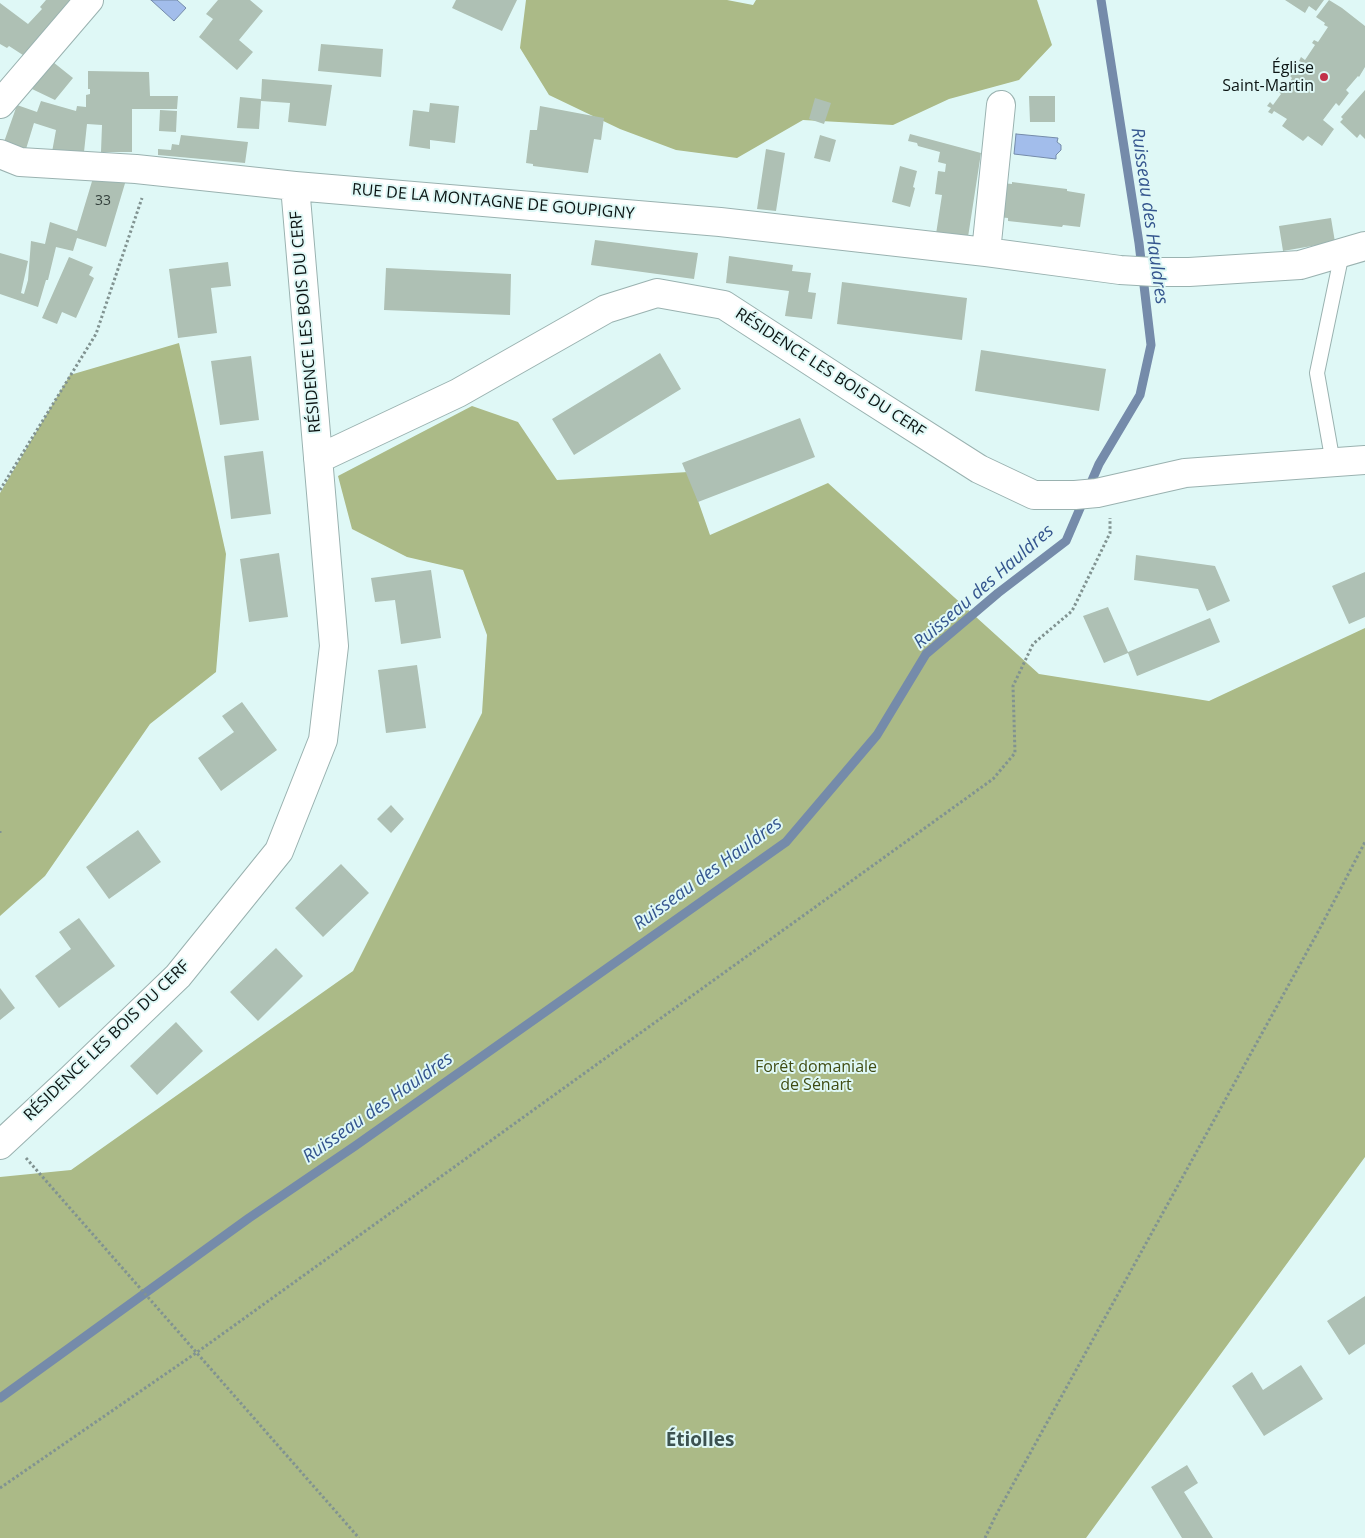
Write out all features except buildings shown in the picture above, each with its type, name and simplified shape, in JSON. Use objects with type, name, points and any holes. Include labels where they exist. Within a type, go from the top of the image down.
[{"type":"street","points":[[0,104],[89,0]]},
{"type":"street","points":[[986,252],[1001,105]]},
{"type":"street","name":"RUE DE LA MONTAGNE DE GOUPIGNY","points":[[0,154],[20,162],[151,171],[295,186],[720,222],[986,252],[1120,270],[1190,272],[1300,266],[1353,250]]},
{"type":"street","name":"RÉSIDENCE LES BOIS DU CERF","points":[[4,1141],[178,976],[280,851],[322,740],[334,646],[295,186]]},
{"type":"street","name":"RÉSIDENCE LES BOIS DU CERF","points":[[318,458],[458,392],[606,309],[657,293],[724,305],[979,469],[1034,495],[1094,493],[1185,473],[1365,460]]},
{"type":"lane","points":[[1333,463],[1317,374],[1353,250]]},
{"type":"path","points":[[0,490],[96,334],[151,171]]},
{"type":"path","points":[[0,1488],[196,1352],[993,779],[1015,753],[1014,686],[1033,644],[1072,612],[1110,534],[1094,493]]},
{"type":"path","points":[[985,1538],[1000,1506],[1314,939],[1365,842]]},
{"type":"path","points":[[4,1141],[158,1308],[358,1538]]},
{"type":"green space","points":[[526,0],[727,0],[753,5],[756,0],[1037,0],[1052,45],[1019,80],[949,99],[893,125],[803,120],[737,158],[676,150],[620,129],[549,95],[520,48]]},
{"type":"green space","points":[[179,343],[226,554],[216,672],[150,724],[45,876],[0,916],[0,493],[70,375]]},
{"type":"green space","name":"Forêt domaniale de Sénart","points":[[472,406],[518,422],[557,480],[688,472],[710,535],[828,483],[1039,674],[1209,701],[1365,628],[1365,1157],[1086,1538],[0,1538],[0,1177],[71,1170],[353,971],[482,713],[487,635],[463,570],[407,557],[352,529],[338,476]]},
{"type":"water","points":[[151,0],[177,0],[186,8],[174,21]]},
{"type":"water","points":[[1016,134],[1058,138],[1057,142],[1061,145],[1061,150],[1056,155],[1056,159],[1014,154]]},
{"type":"waterway","name":"Ruisseau des Hauldres","points":[[0,1398],[249,1218],[355,1146],[786,842],[877,735],[926,654],[998,593],[1066,541],[1099,464],[1140,395],[1151,345],[1139,243],[1101,0]]},
{"type":"place","name":"Église Saint-Martin","points":[[1324,77]]},
{"type":"district","name":"Étiolles","points":[[700,1441]]}]
